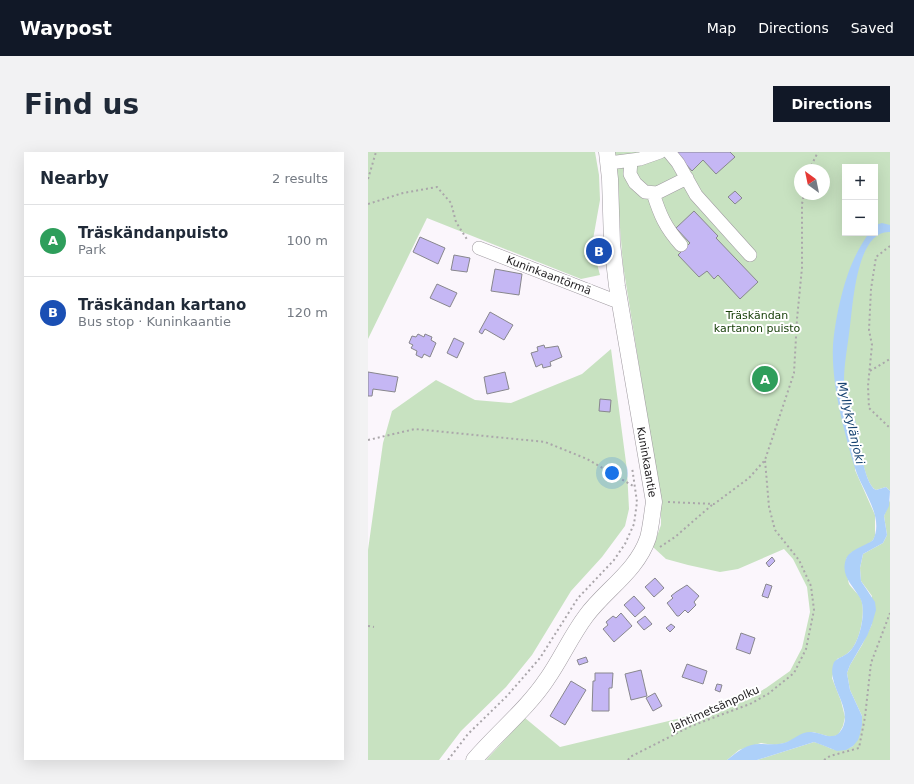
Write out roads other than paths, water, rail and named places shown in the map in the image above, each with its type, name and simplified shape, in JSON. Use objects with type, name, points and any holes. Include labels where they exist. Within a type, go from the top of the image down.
[{"type":"main road","name":"Kuninkaantie","points":[[474,760],[530,701],[548,678],[586,616],[600,599],[629,570],[648,538],[654,502],[620,300],[612,243],[608,157]]},
{"type":"lane","points":[[608,157],[631,160],[640,159],[660,152]]},
{"type":"lane","points":[[669,152],[678,163],[696,195],[750,255]]},
{"type":"lane","points":[[631,160],[630,174],[635,183],[644,192],[657,193],[687,178]]},
{"type":"lane","points":[[653,193],[663,221],[681,245]]},
{"type":"lane","name":"Kuninkaantörmä","points":[[479,248],[613,300],[620,300]]},
{"type":"water","points":[[882,223],[890,225],[890,232],[878,235],[878,224]]},
{"type":"water","name":"Myllykylänjoki","points":[[867,236],[877,236],[869,244],[858,273],[852,307],[844,382],[855,420],[862,458],[868,478],[876,490],[886,487],[890,491],[889,506],[884,516],[887,535],[883,543],[863,554],[860,568],[861,581],[875,602],[876,610],[867,636],[847,673],[850,690],[862,716],[860,734],[858,740],[853,746],[846,750],[837,751],[814,742],[757,760],[727,760],[748,746],[757,744],[784,743],[807,732],[834,736],[839,733],[843,727],[845,719],[844,711],[835,686],[832,670],[834,662],[849,652],[854,645],[860,632],[863,617],[862,603],[848,580],[845,565],[846,559],[854,550],[873,540],[876,531],[876,522],[871,503],[855,468],[839,407],[834,375],[833,345],[840,301],[846,279],[857,252]]},
{"type":"place","name":"Träskändan kartano","points":[[599,251]]},
{"type":"place","name":"Träskändanpuisto","points":[[765,379]]},
{"type":"park label","name":"Träskändan kartanon puisto","points":[[757,321]]}]
